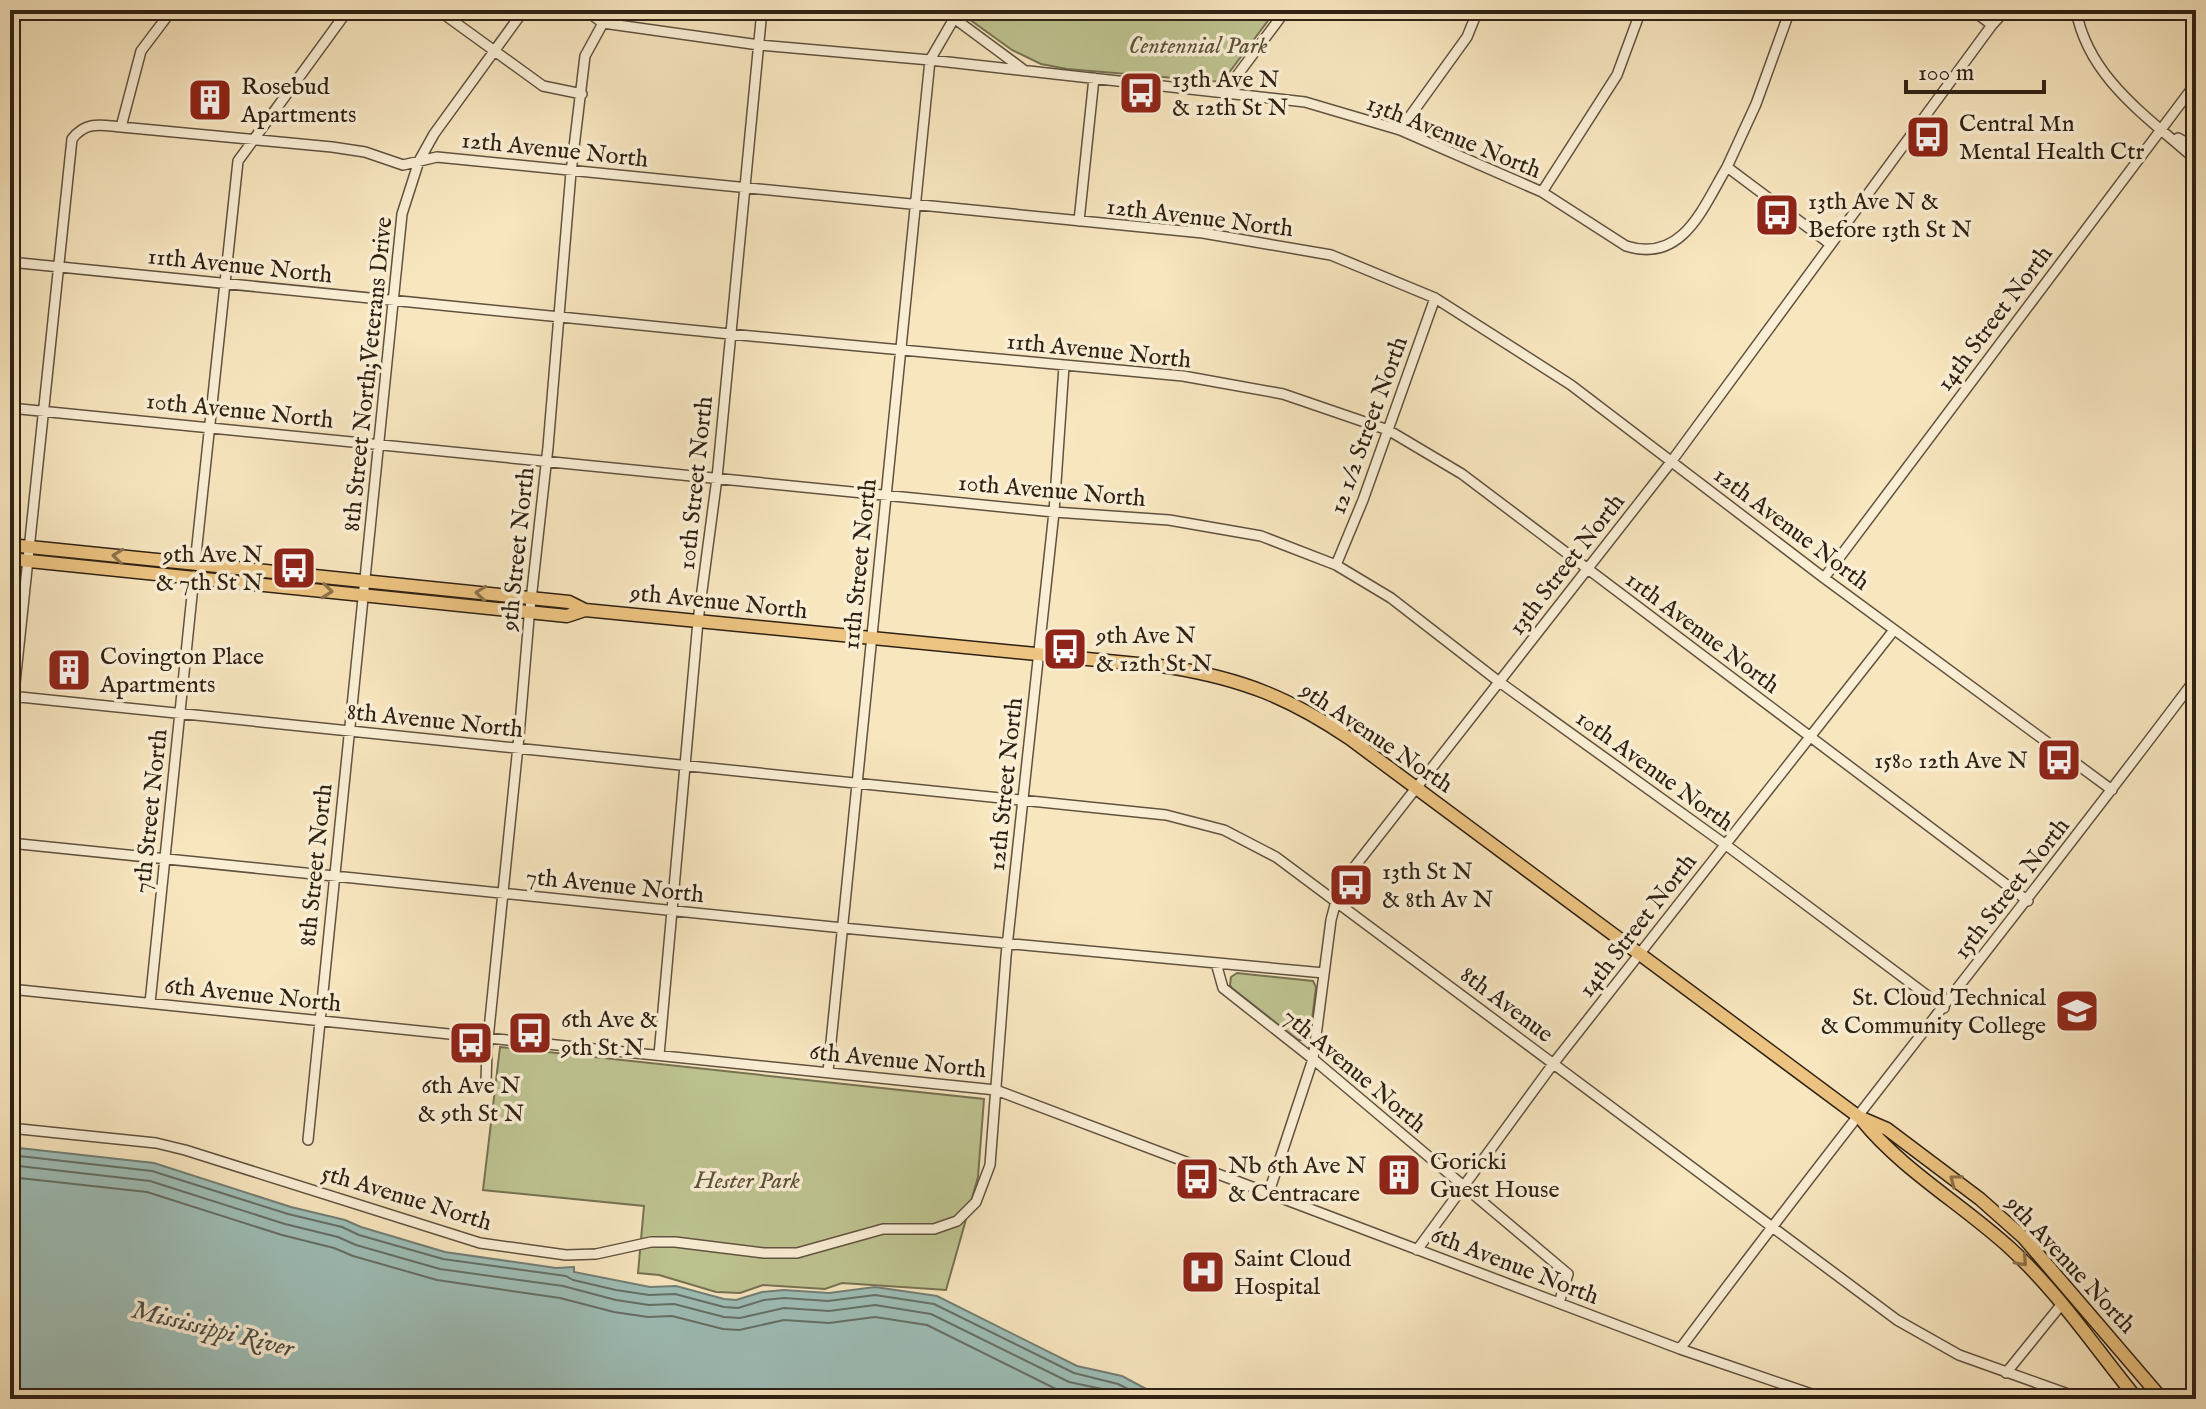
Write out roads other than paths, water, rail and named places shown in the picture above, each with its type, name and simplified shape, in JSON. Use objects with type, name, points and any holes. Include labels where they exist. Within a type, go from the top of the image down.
[{"type":"main road","name":"9th Avenue North","points":[[10,545],[29,554],[530,605],[567,616],[585,610],[1039,654],[1169,667],[1249,684],[1324,721],[1859,1117],[1887,1129],[1980,1199],[2024,1238],[2162,1399]]},
{"type":"main road","name":"9th Avenue North","points":[[10,559],[29,554]]},
{"type":"main road","name":"9th Avenue North","points":[[1859,1117],[1879,1142],[2012,1250],[2137,1399]]},
{"type":"street","points":[[121,127],[141,51],[172,10]]},
{"type":"street","name":"7th Street North","points":[[150,1003],[238,161],[348,10]]},
{"type":"street","points":[[438,10],[543,86],[582,94]]},
{"type":"street","name":"8th Street North;Veterans Drive","points":[[364,588],[402,214],[419,161],[453,105],[524,10]]},
{"type":"street","points":[[585,10],[603,23]]},
{"type":"street","name":"10th Street North","points":[[659,1055],[698,621],[717,478],[762,10]]},
{"type":"street","points":[[943,10],[956,14],[1026,70]]},
{"type":"street","points":[[1224,93],[1286,10]]},
{"type":"street","points":[[1400,130],[1467,37],[1478,10]]},
{"type":"street","points":[[1542,192],[1617,75],[1641,10]]},
{"type":"street","name":"13th Avenue North","points":[[603,23],[759,45],[1026,70],[1305,102],[1400,130],[1542,192],[1626,246],[1641,251],[1659,249],[1677,240],[1691,227],[1727,167],[1756,104],[1790,10]]},
{"type":"street","points":[[1972,10],[1992,25]]},
{"type":"street","name":"13th Street North","points":[[1269,1192],[1313,1059],[1326,944],[1336,901],[1352,870],[1671,462],[2006,10]]},
{"type":"street","points":[[2076,10],[2080,31],[2108,82],[2196,160]]},
{"type":"street","points":[[930,60],[956,14]]},
{"type":"street","name":"9th Street North","points":[[486,1083],[530,605],[547,461],[571,172],[585,56],[603,23]]},
{"type":"street","name":"11th Street North","points":[[828,1072],[930,60]]},
{"type":"street","points":[[1079,221],[1094,78]]},
{"type":"street","name":"14th Street North","points":[[1824,578],[2196,83]]},
{"type":"street","name":"12th Avenue North","points":[[10,731],[72,139],[80,129],[90,126],[254,139],[365,152],[403,165],[437,157],[1205,233],[1331,255],[1435,298],[1571,385],[1824,578],[2112,790]]},
{"type":"street","points":[[2161,128],[2196,148]]},
{"type":"street","points":[[1727,167],[1830,244]]},
{"type":"street","name":"11th Avenue North","points":[[10,262],[1183,376],[1283,394],[1388,430],[1462,474],[2028,901]]},
{"type":"street","name":"12 1/2 Street North","points":[[1336,565],[1435,298]]},
{"type":"street","name":"12th Street North","points":[[976,1202],[990,1165],[1007,943],[1054,512],[1064,366]]},
{"type":"street","name":"10th Avenue North","points":[[10,408],[1054,512],[1169,520],[1261,536],[1336,565],[1391,598],[1498,681],[1726,845],[1944,1008]]},
{"type":"street","name":"8th Street North","points":[[308,1140],[364,588]]},
{"type":"street","name":"14th Street North","points":[[1417,1250],[1553,1064],[1894,630]]},
{"type":"street","name":"15th Street North","points":[[1680,1349],[2028,901],[2196,678]]},
{"type":"street","name":"8th Avenue North","points":[[12,697],[855,783]]},
{"type":"street","name":"8th Avenue","points":[[855,783],[1166,815],[1224,830],[1276,857],[1897,1320],[1959,1355],[2082,1399]]},
{"type":"street","name":"7th Avenue North","points":[[10,843],[842,928],[1324,973]]},
{"type":"street","name":"7th Avenue North","points":[[1216,963],[1223,988],[1313,1059],[1568,1274],[1559,1303]]},
{"type":"street","name":"6th Avenue North","points":[[10,989],[996,1090],[1680,1349],[1826,1399]]},
{"type":"street","name":"5th Avenue North","points":[[10,1128],[156,1143],[480,1243],[566,1255],[596,1254],[651,1242],[764,1253],[797,1253],[883,1229],[934,1229],[957,1221],[976,1202]]},
{"type":"street","points":[[2006,1373],[2061,1305]]},
{"type":"water","name":"Mississippi River","points":[[10,1147],[154,1163],[445,1252],[556,1268],[574,1267],[574,1272],[650,1287],[676,1286],[724,1299],[736,1300],[762,1292],[784,1290],[829,1293],[875,1287],[937,1296],[1077,1366],[1122,1376],[1165,1399],[10,1399]]},
{"type":"place","name":"13th Ave N & 12th St N","points":[[1141,93]]},
{"type":"place","name":"Rosebud Apartments","points":[[210,100]]},
{"type":"place","name":"Central Mn Mental Health Ctr","points":[[1928,137]]},
{"type":"place","name":"13th Ave N & Before 13th St N","points":[[1777,215]]},
{"type":"place","name":"9th Ave N & 7th St N","points":[[294,568]]},
{"type":"place","name":"9th Ave N & 12th St N","points":[[1065,649]]},
{"type":"place","name":"Covington Place Apartments","points":[[69,670]]},
{"type":"place","name":"1580 12th Ave N","points":[[2059,760]]},
{"type":"place","name":"13th St N & 8th Av N","points":[[1351,885]]},
{"type":"place","name":"St. Cloud Technical & Community College","points":[[2077,1011]]},
{"type":"place","name":"6th Ave & 9th St N","points":[[530,1033]]},
{"type":"place","name":"6th Ave N & 9th St N","points":[[471,1043]]},
{"type":"place","name":"Goricki Guest House","points":[[1399,1175]]},
{"type":"place","name":"Nb 6th Ave N & Centracare","points":[[1197,1179]]},
{"type":"place","name":"Saint Cloud Hospital","points":[[1203,1272]]},
{"type":"park label","name":"Centennial Park","points":[[1198,45]]},
{"type":"park label","name":"Hester Park","points":[[747,1180]]}]
